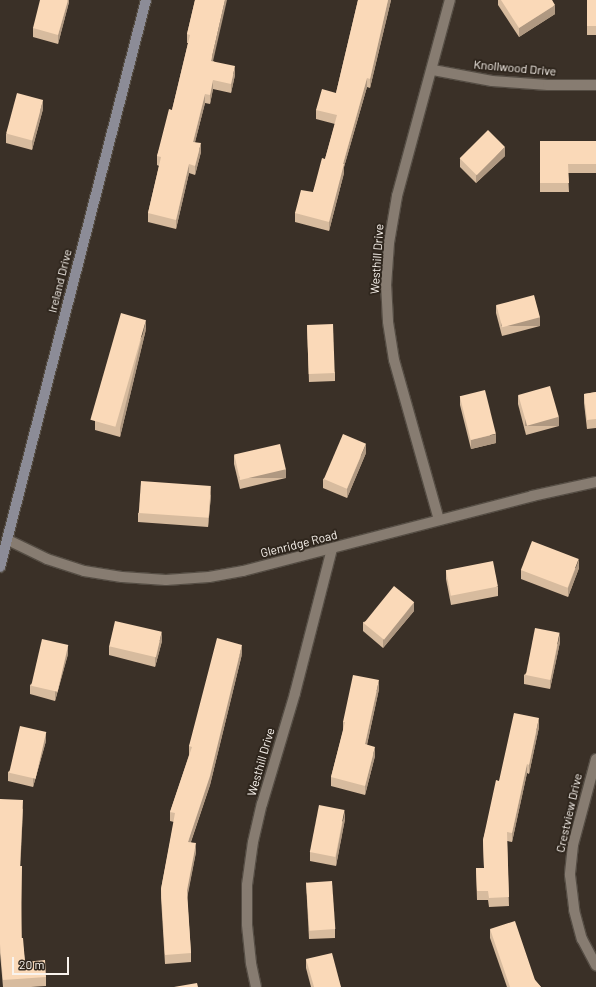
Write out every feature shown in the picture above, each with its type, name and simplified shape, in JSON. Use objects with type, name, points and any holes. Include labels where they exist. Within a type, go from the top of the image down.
[{"type":"main road","name":"Ireland Drive","points":[[0,567],[4,540],[146,0]]},
{"type":"street","name":"Westhill Drive","points":[[440,520],[394,360],[388,321],[386,286],[389,243],[397,196],[433,70],[450,0]]},
{"type":"street","name":"Knollwood Drive","points":[[433,70],[492,81],[548,85],[596,85]]},
{"type":"street","name":"Glenridge Road","points":[[4,540],[46,558],[84,571],[122,577],[166,580],[209,577],[243,571],[440,520],[596,482]]},
{"type":"street","name":"Westhill Drive","points":[[256,987],[251,963],[247,924],[247,885],[253,842],[262,804],[295,693],[332,549]]},
{"type":"street","name":"Crestview Drive","points":[[596,759],[573,845],[570,875],[574,910],[582,939],[596,965]]},
{"type":"building","points":[[40,0],[68,0],[58,35],[33,28]]},
{"type":"building","points":[[195,0],[225,0],[211,61],[235,66],[231,84],[213,80],[210,95],[205,94],[193,142],[201,143],[195,166],[189,164],[176,220],[148,213],[161,157],[157,156],[169,109],[172,110],[190,35],[187,34]]},
{"type":"building","points":[[358,0],[388,0],[370,79],[367,78],[343,164],[329,222],[295,213],[301,190],[313,192],[322,158],[325,159],[337,115],[316,110],[322,89],[336,93]]},
{"type":"building","points":[[501,0],[552,0],[555,5],[519,28]]},
{"type":"building","points":[[587,0],[596,0],[596,26],[587,26]]},
{"type":"building","points":[[17,93],[43,100],[32,141],[6,134]]},
{"type":"building","points":[[488,130],[505,147],[477,175],[460,158]]},
{"type":"building","points":[[540,141],[596,141],[596,164],[568,164],[569,183],[540,183]]},
{"type":"building","points":[[534,295],[540,317],[502,327],[496,305]]},
{"type":"building","points":[[121,313],[146,320],[115,427],[90,420]]},
{"type":"building","points":[[333,324],[335,373],[309,374],[307,325]]},
{"type":"building","points":[[550,386],[559,417],[527,426],[518,395]]},
{"type":"building","points":[[485,390],[496,434],[471,440],[460,396]]},
{"type":"building","points":[[596,392],[596,419],[587,420],[584,394]]},
{"type":"building","points":[[343,434],[366,444],[347,489],[324,479]]},
{"type":"building","points":[[280,444],[286,469],[240,480],[234,455]]},
{"type":"building","points":[[141,481],[211,486],[209,518],[139,513]]},
{"type":"building","points":[[532,541],[579,559],[568,588],[521,570]]},
{"type":"building","points":[[493,561],[498,587],[451,596],[446,570]]},
{"type":"building","points":[[394,586],[414,602],[384,640],[364,623]]},
{"type":"building","points":[[115,621],[162,632],[156,657],[109,646]]},
{"type":"building","points":[[535,628],[560,633],[550,680],[526,675]]},
{"type":"building","points":[[217,638],[242,645],[210,776],[188,842],[196,843],[187,890],[191,953],[165,955],[161,889],[175,813],[170,812],[192,747],[189,746]]},
{"type":"building","points":[[42,639],[68,645],[58,692],[31,686]]},
{"type":"building","points":[[353,675],[379,680],[365,744],[375,747],[365,786],[331,777],[345,722],[343,722]]},
{"type":"building","points":[[514,713],[539,718],[512,833],[507,832],[509,897],[489,898],[488,891],[477,891],[476,868],[484,868],[483,840],[496,780],[499,781]]},
{"type":"building","points":[[20,726],[46,732],[36,779],[9,773]]},
{"type":"building","points":[[0,799],[23,800],[20,866],[22,866],[21,938],[23,938],[25,962],[45,960],[46,977],[3,980],[0,944]]},
{"type":"building","points":[[319,805],[345,810],[335,857],[310,852]]},
{"type":"building","points":[[332,881],[335,929],[309,931],[306,883]]},
{"type":"building","points":[[515,921],[535,980],[541,987],[510,987],[490,929]]},
{"type":"building","points":[[332,953],[341,987],[314,987],[306,959]]},
{"type":"building","points":[[197,983],[198,987],[174,987]]}]
